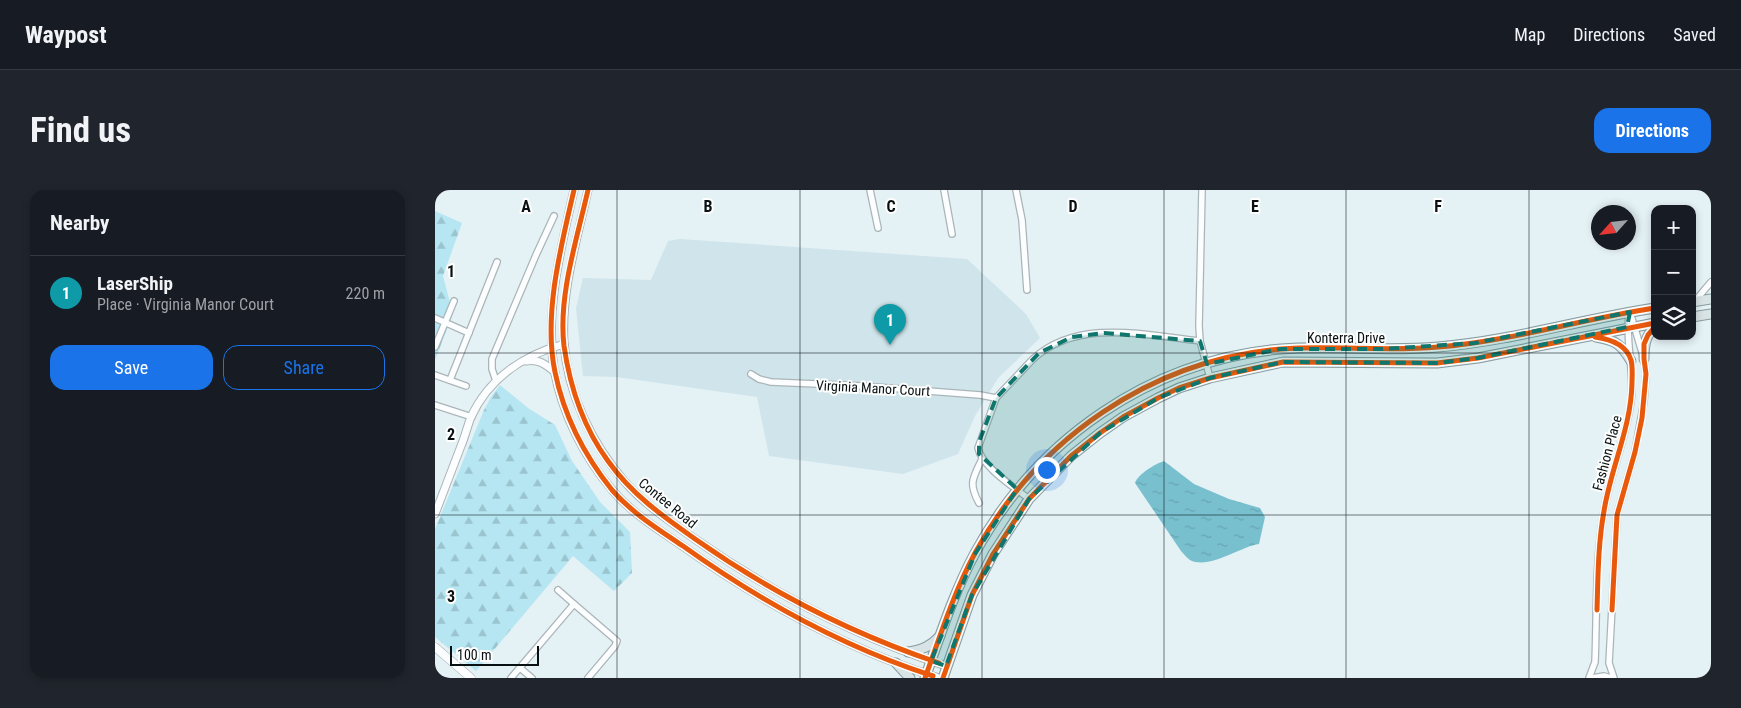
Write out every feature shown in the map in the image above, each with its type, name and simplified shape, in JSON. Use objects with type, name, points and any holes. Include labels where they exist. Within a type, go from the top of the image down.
[{"type":"main road","points":[[1696,302],[1711,299]]},
{"type":"main road","name":"Konterra Drive","points":[[925,676],[975,554],[990,528],[1017,489],[1063,442],[1108,408],[1152,384],[1173,374],[1207,364],[1247,354],[1280,349],[1436,348],[1475,343],[1651,309]]},
{"type":"main road","points":[[1696,316],[1711,314]]},
{"type":"main road","name":"Konterra Drive","points":[[941,678],[972,596],[993,554],[1029,499],[1071,456],[1123,417],[1179,388],[1211,378],[1283,362],[1445,362],[1478,358],[1651,324]]},
{"type":"main road","points":[[1644,359],[1644,344],[1651,332]]},
{"type":"main road","points":[[1590,336],[1615,342],[1624,348],[1631,361]]},
{"type":"main road","points":[[908,652],[920,650],[933,643],[941,634]]},
{"type":"main road","points":[[435,647],[471,678]]},
{"type":"main road","points":[[897,662],[910,678]]},
{"type":"street","name":"Contee Road","points":[[574,190],[556,271],[551,347],[562,402],[572,428],[585,451],[613,490],[643,519],[726,576],[776,607],[850,644],[897,662],[925,676],[941,678]]},
{"type":"street","name":"Contee Road","points":[[588,190],[570,270],[564,309],[564,344],[575,394],[591,434],[607,460],[625,482],[654,510],[741,571],[792,600],[853,630],[946,666]]},
{"type":"street","points":[[870,190],[878,228]]},
{"type":"street","points":[[944,190],[952,234]]},
{"type":"street","points":[[1015,190],[1021,220],[1027,290]]},
{"type":"street","points":[[1202,190],[1200,341],[1211,378]]},
{"type":"street","points":[[496,381],[492,369],[492,359],[554,216]]},
{"type":"street","points":[[450,380],[497,262]]},
{"type":"street","points":[[1696,300],[1711,282]]},
{"type":"street","points":[[435,347],[454,301]]},
{"type":"street","name":"Fashion Place","points":[[1591,678],[1595,662],[1600,539],[1604,509],[1628,420],[1631,399],[1630,312]]},
{"type":"street","points":[[435,318],[469,333]]},
{"type":"street","name":"Fashion Place","points":[[1612,678],[1609,663],[1617,515],[1635,452],[1642,418],[1646,374],[1644,359],[1631,327]]},
{"type":"street","points":[[1029,499],[982,459],[978,448],[996,398],[1039,353],[1052,345],[1073,337],[1104,332],[1200,341]]},
{"type":"street","points":[[435,514],[472,417],[483,398],[496,381],[521,361],[551,347],[564,344]]},
{"type":"street","points":[[521,361],[535,360],[544,363],[555,372]]},
{"type":"street","name":"Virginia Manor Court","points":[[751,374],[759,379],[771,382],[925,391],[996,398]]},
{"type":"street","points":[[435,375],[466,386]]},
{"type":"street","points":[[435,405],[472,417]]},
{"type":"street","points":[[979,503],[973,492],[972,483],[982,459]]},
{"type":"street","points":[[558,590],[617,641],[615,646],[588,678]]},
{"type":"street","points":[[511,678],[574,604]]},
{"type":"street","points":[[520,668],[532,678]]},
{"type":"street","points":[[1591,678],[1604,676],[1612,678]]},
{"type":"highlighted area","points":[[1630,312],[1627,327],[1478,358],[1437,363],[1283,362],[1210,378],[1158,398],[1100,433],[1029,499],[972,595],[946,666],[931,661],[975,554],[1017,489],[979,454],[979,442],[996,398],[1039,353],[1072,337],[1104,333],[1200,341],[1207,364],[1280,349],[1383,349],[1475,343]]},
{"type":"shaded area","points":[[680,239],[967,259],[1026,314],[1040,338],[998,378],[975,416],[958,454],[903,474],[769,456],[757,397],[617,377],[583,376],[576,308],[583,278],[651,280],[668,241]]},
{"type":"green space","points":[[435,211],[462,223],[443,276],[453,314],[435,360]]},
{"type":"green space","points":[[500,385],[528,408],[555,425],[572,461],[600,502],[630,532],[632,573],[614,591],[573,556],[476,671],[435,637],[435,529],[484,410]]},
{"type":"water","points":[[1164,461],[1194,484],[1229,499],[1260,508],[1265,517],[1259,544],[1215,560],[1198,562],[1190,560],[1181,551],[1135,483],[1143,473]]},
{"type":"cycle path","points":[[574,190],[555,281],[552,304],[552,350],[555,372],[564,404],[576,434],[602,477],[612,490],[637,513],[712,566],[772,604],[835,637],[933,676]]},
{"type":"cycle path","points":[[588,190],[566,288],[563,327],[564,346],[579,406],[591,434],[608,461],[627,484],[661,514],[755,578],[814,611],[844,625],[907,652],[939,663]]},
{"type":"cycle path","points":[[925,678],[960,583],[975,553],[1001,512],[1031,475],[1065,441],[1103,412],[1143,388],[1187,369],[1233,356],[1281,349],[1399,349],[1465,344],[1651,309]]},
{"type":"cycle path","points":[[943,678],[972,595],[993,554],[1029,499],[1071,456],[1100,433],[1123,417],[1158,398],[1179,388],[1210,378],[1283,362],[1437,363],[1478,358],[1651,324]]},
{"type":"cycle path","points":[[1612,610],[1617,515],[1635,452],[1642,418],[1646,374],[1644,344],[1651,332]]},
{"type":"cycle path","points":[[1595,337],[1612,341],[1621,346],[1629,354],[1632,366],[1631,400],[1625,432],[1607,495],[1602,523],[1597,610]]},
{"type":"place","name":"LaserShip","points":[[890,345]]}]
